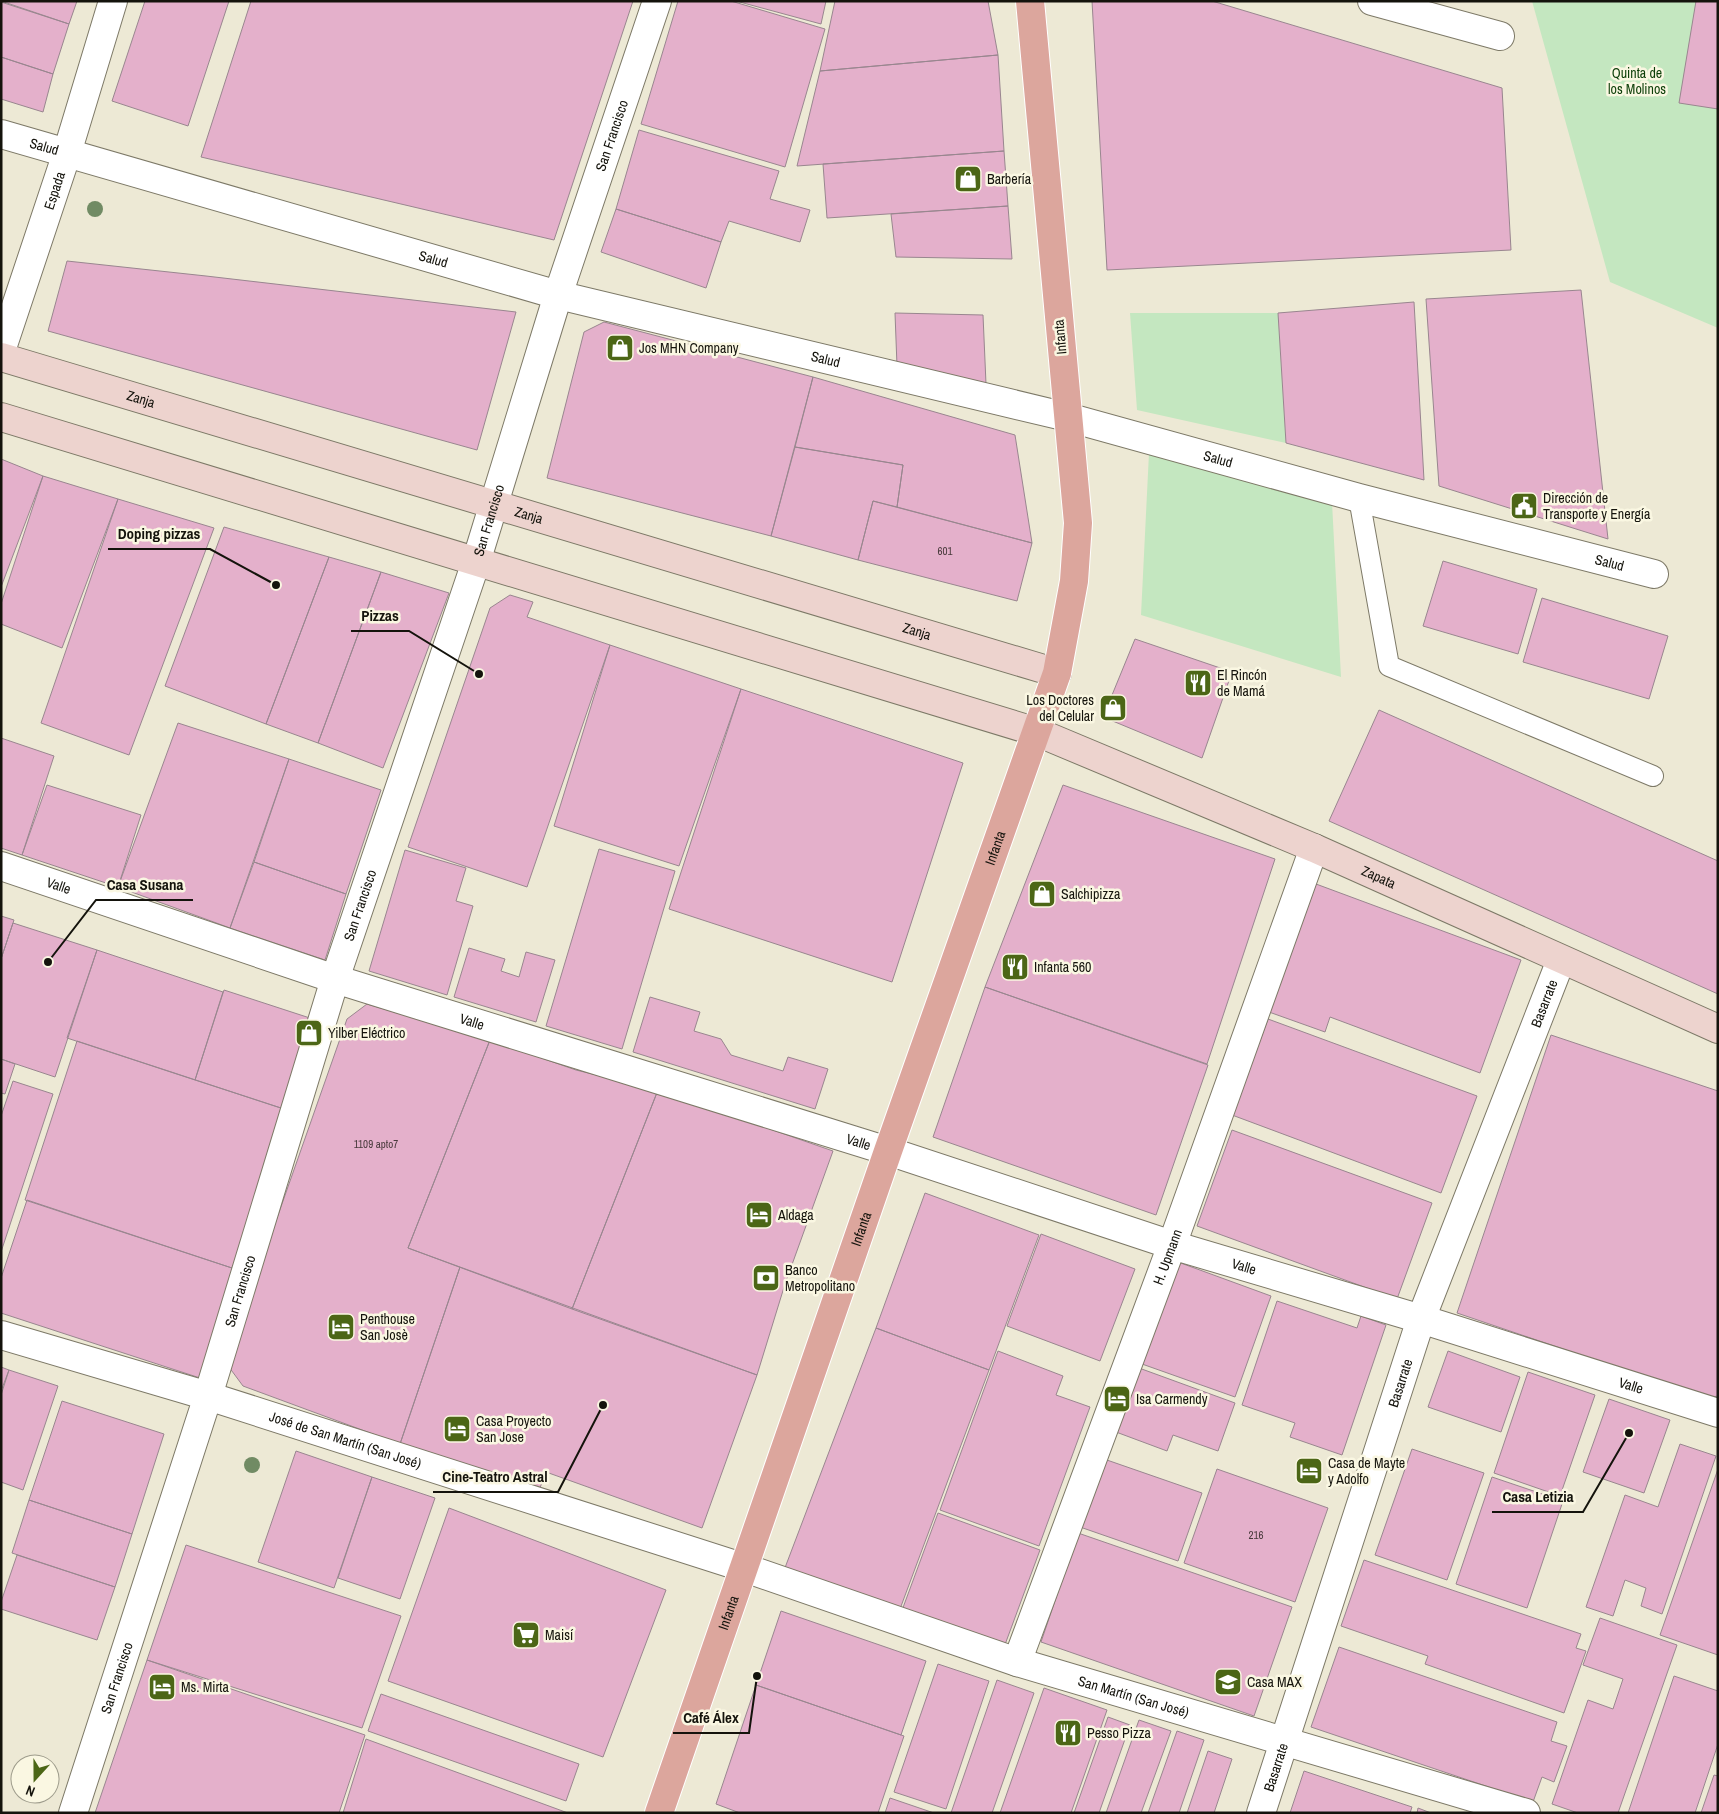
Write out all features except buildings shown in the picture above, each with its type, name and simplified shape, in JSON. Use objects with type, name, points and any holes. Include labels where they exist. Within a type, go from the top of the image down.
[{"type":"main road","name":"Infanta","points":[[659,1813],[888,1151],[1057,673],[1074,581],[1078,523],[1030,1]]},
{"type":"main road","name":"Zanja","points":[[1,357],[1057,673]]},
{"type":"main road","points":[[1,417],[1037,732]]},
{"type":"main road","name":"Zapata","points":[[1037,732],[1314,848],[1718,1029]]},
{"type":"street","name":"Espada","points":[[1,351],[67,153],[113,1]]},
{"type":"street","name":"San Francisco","points":[[73,1813],[208,1396],[335,979],[476,562],[558,296],[657,1]]},
{"type":"street","points":[[1372,1],[1500,36]]},
{"type":"street","name":"Salud","points":[[1,134],[558,296],[1067,417],[1359,498],[1654,574]]},
{"type":"street","name":"H. Upmann","points":[[1017,1662],[1172,1245],[1314,848]]},
{"type":"street","name":"Valle","points":[[1,866],[335,979],[888,1151],[1172,1245],[1421,1319],[1718,1413]]},
{"type":"street","name":"Basarrate","points":[[1261,1813],[1421,1319],[1561,960]]},
{"type":"street","name":"José de San Martín (San José)","points":[[1,1335],[208,1396],[745,1568]]},
{"type":"street","name":"San Martín (San José)","points":[[745,1568],[1017,1662],[1526,1813]]},
{"type":"lane","points":[[1359,498],[1389,666],[1653,776]]},
{"type":"green space","name":"Quinta de los Molinos","points":[[1532,1],[1718,1],[1718,328],[1610,282]]},
{"type":"green space","points":[[1130,313],[1278,313],[1286,443],[1137,410]]},
{"type":"green space","points":[[1149,453],[1332,502],[1341,677],[1141,615]]},
{"type":"place","name":"Barbería","points":[[968,179]]},
{"type":"place","name":"Jos MHN Company","points":[[620,348]]},
{"type":"place","name":"Dirección de Transporte y Energía","points":[[1524,506]]},
{"type":"place","name":"Doping pizzas","points":[[276,585]]},
{"type":"place","name":"Pizzas","points":[[479,674]]},
{"type":"place","name":"El Rincón de Mamá","points":[[1198,683]]},
{"type":"place","name":"Los Doctores del Celular","points":[[1113,708]]},
{"type":"place","name":"Salchipizza","points":[[1042,894]]},
{"type":"place","name":"Casa Susana","points":[[48,962]]},
{"type":"place","name":"Infanta 560","points":[[1015,967]]},
{"type":"place","name":"Yilber Eléctrico","points":[[309,1033]]},
{"type":"place","name":"Aldaga","points":[[759,1215]]},
{"type":"place","name":"Banco Metropolitano","points":[[766,1278]]},
{"type":"place","name":"Penthouse San Josè","points":[[341,1327]]},
{"type":"place","name":"Isa Carmendy","points":[[1117,1399]]},
{"type":"place","name":"Cine-Teatro Astral","points":[[603,1405]]},
{"type":"place","name":"Casa Proyecto San Jose","points":[[457,1429]]},
{"type":"place","name":"Casa Letizia","points":[[1629,1433]]},
{"type":"place","name":"Casa de Mayte y Adolfo","points":[[1309,1471]]},
{"type":"place","name":"Maisí","points":[[526,1635]]},
{"type":"place","name":"Café Álex","points":[[757,1676]]},
{"type":"place","name":"Casa MAX","points":[[1228,1682]]},
{"type":"place","name":"Ms. Mirta","points":[[162,1687]]},
{"type":"place","name":"Pesso Pizza","points":[[1068,1733]]}]
